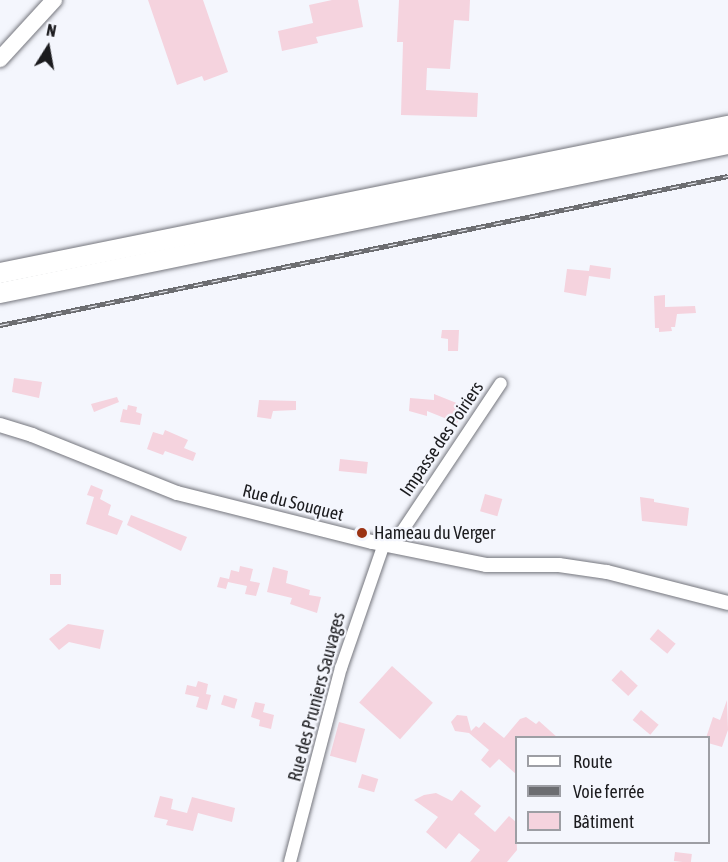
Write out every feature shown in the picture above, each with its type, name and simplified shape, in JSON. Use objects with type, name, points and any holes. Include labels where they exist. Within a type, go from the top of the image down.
[{"type":"highway","points":[[0,273],[728,126]]},
{"type":"highway","points":[[0,293],[728,144]]},
{"type":"main road","points":[[0,59],[54,0]]},
{"type":"street","name":"Impasse des Poiriers","points":[[389,546],[501,383]]},
{"type":"street","name":"Rue du Souquet","points":[[0,425],[32,435],[177,493],[389,546],[486,565],[559,565],[607,572],[728,603]]},
{"type":"street","name":"Rue des Pruniers Sauvages","points":[[290,862],[341,668],[389,546]]},
{"type":"building","points":[[148,0],[203,0],[228,72],[204,81],[202,76],[177,85]]},
{"type":"building","points":[[332,0],[358,0],[363,27],[316,37],[318,43],[282,51],[278,31],[313,23],[309,5]]},
{"type":"building","points":[[399,0],[470,0],[469,21],[454,20],[450,69],[427,68],[426,90],[478,93],[477,117],[401,115],[403,42],[397,42]]},
{"type":"building","points":[[590,265],[611,268],[610,279],[589,276],[586,296],[564,292],[567,269],[589,271]]},
{"type":"building","points":[[665,295],[665,307],[695,306],[696,313],[677,314],[675,327],[671,327],[672,331],[659,332],[659,328],[655,328],[654,296]]},
{"type":"building","points":[[442,330],[459,330],[458,351],[448,351],[448,339],[441,338]]},
{"type":"building","points":[[14,378],[42,382],[39,398],[12,392]]},
{"type":"building","points":[[434,394],[464,406],[456,426],[446,422],[447,419],[427,411],[427,416],[409,411],[410,398],[434,400]]},
{"type":"building","points":[[117,397],[119,402],[94,412],[91,404]]},
{"type":"building","points":[[259,400],[296,401],[296,410],[273,411],[271,419],[257,417]]},
{"type":"building","points":[[128,405],[137,407],[136,412],[142,414],[140,425],[120,422],[123,409],[127,410]]},
{"type":"building","points":[[165,430],[188,440],[184,448],[196,453],[193,461],[165,451],[163,455],[147,449],[153,432],[163,435]]},
{"type":"building","points":[[340,459],[368,462],[367,474],[339,471]]},
{"type":"building","points":[[91,485],[103,490],[100,499],[111,505],[108,515],[123,521],[117,535],[86,524],[94,497],[87,495]]},
{"type":"building","points":[[485,494],[502,499],[497,516],[480,511]]},
{"type":"building","points":[[640,497],[654,499],[654,502],[689,508],[687,526],[642,521]]},
{"type":"building","points":[[131,515],[187,537],[181,551],[127,525]]},
{"type":"building","points":[[240,566],[253,569],[250,581],[260,583],[256,596],[245,594],[247,586],[228,582],[226,589],[217,587],[220,577],[229,579],[231,570],[239,572]]},
{"type":"building","points":[[273,567],[288,571],[286,583],[310,590],[309,595],[321,597],[317,613],[290,604],[292,598],[267,592]]},
{"type":"building","points":[[50,574],[61,574],[61,585],[50,585]]},
{"type":"building","points":[[68,624],[104,630],[100,649],[69,642],[59,650],[49,639]]},
{"type":"building","points":[[658,629],[676,644],[667,654],[650,639]]},
{"type":"building","points":[[392,666],[433,703],[400,739],[359,702]]},
{"type":"building","points":[[621,670],[638,686],[628,696],[611,680]]},
{"type":"building","points":[[198,681],[208,684],[206,694],[211,695],[207,710],[196,707],[199,697],[185,694],[187,685],[196,687]]},
{"type":"building","points":[[224,695],[237,699],[234,709],[221,705]]},
{"type":"building","points":[[727,700],[728,730],[722,747],[710,744],[710,736],[707,736],[713,717],[720,720]]},
{"type":"building","points":[[255,702],[265,704],[263,712],[274,715],[271,729],[259,726],[260,720],[251,717]]},
{"type":"building","points":[[641,710],[659,725],[650,735],[633,720]]},
{"type":"building","points":[[457,715],[467,716],[471,731],[476,726],[479,728],[484,722],[504,738],[520,719],[526,717],[536,724],[539,721],[556,736],[515,736],[515,773],[499,759],[490,768],[481,760],[489,750],[469,733],[455,731],[451,722]]},
{"type":"building","points":[[339,722],[365,729],[356,763],[330,756]]},
{"type":"building","points":[[362,774],[378,779],[374,792],[358,787]]},
{"type":"building","points":[[461,790],[481,806],[474,814],[495,832],[509,816],[515,821],[517,850],[507,862],[470,862],[480,850],[459,833],[446,849],[426,832],[438,817],[414,800],[436,793],[452,801]]},
{"type":"building","points":[[160,796],[173,799],[171,809],[187,813],[192,797],[235,808],[232,822],[198,813],[193,831],[166,825],[168,820],[154,817]]},
{"type":"building","points":[[675,852],[692,854],[691,862],[674,861]]},
{"type":"railway","points":[[0,325],[728,176]]},
{"type":"place","name":"Hameau du Verger","points":[[362,533]]}]
